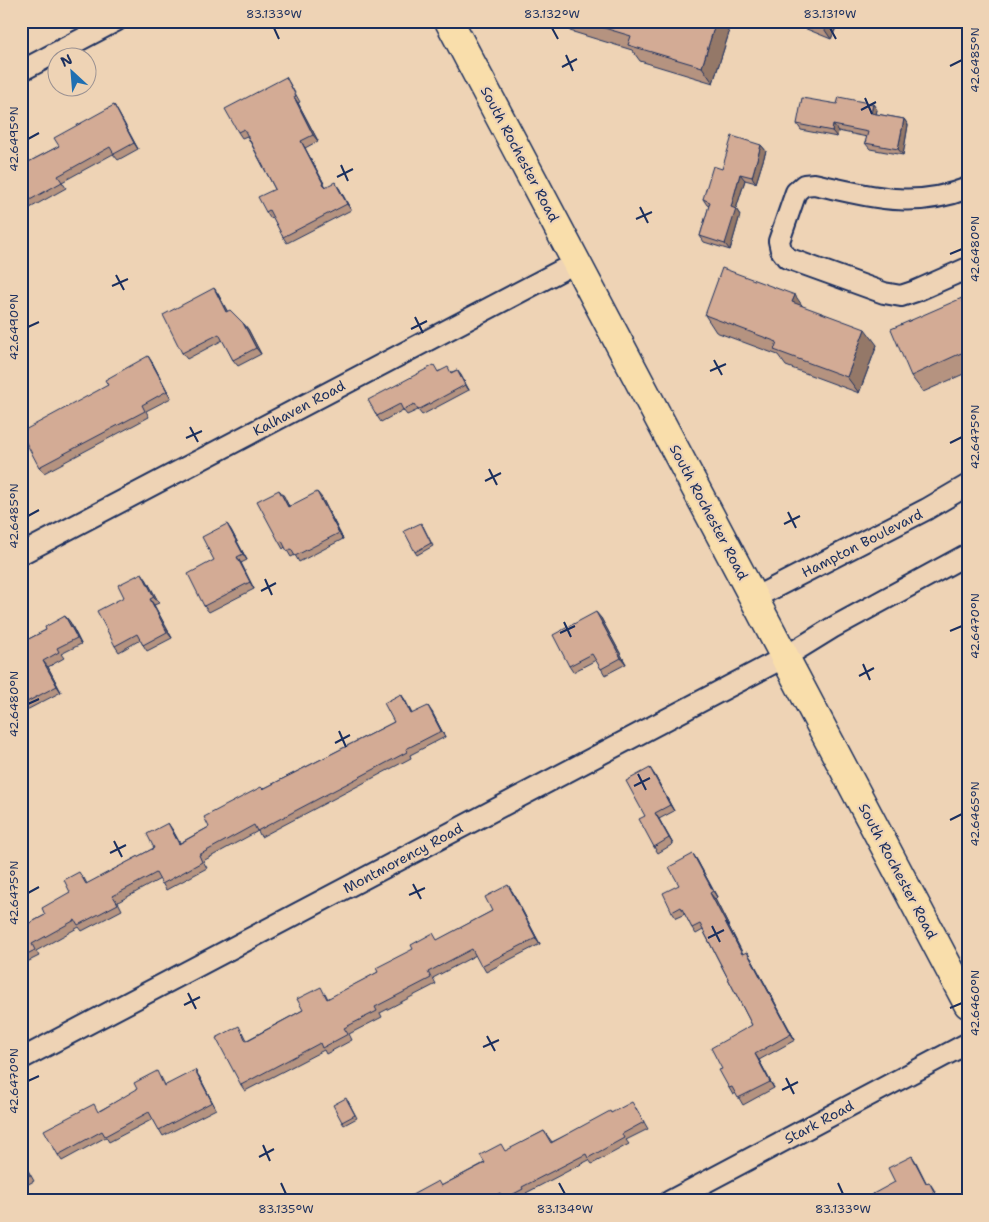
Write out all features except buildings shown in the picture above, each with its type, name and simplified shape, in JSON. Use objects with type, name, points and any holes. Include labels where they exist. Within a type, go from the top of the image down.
[{"type":"main road","name":"South Rochester Road","points":[[449,21],[968,1004]]},
{"type":"street","points":[[21,71],[116,21]]},
{"type":"street","points":[[968,188],[944,196],[907,201],[887,199],[814,184],[804,185],[796,192],[779,241],[781,250],[787,258],[884,293],[901,296],[968,268]]},
{"type":"street","name":"Kalhaven Road","points":[[21,554],[577,262]]},
{"type":"street","name":"Hampton Boulevard","points":[[754,598],[927,510],[968,485]]},
{"type":"street","points":[[785,657],[832,628],[968,554]]},
{"type":"street","name":"Montmorency Road","points":[[21,1059],[785,657]]},
{"type":"street","name":"Stark Road","points":[[670,1201],[968,1043]]}]
